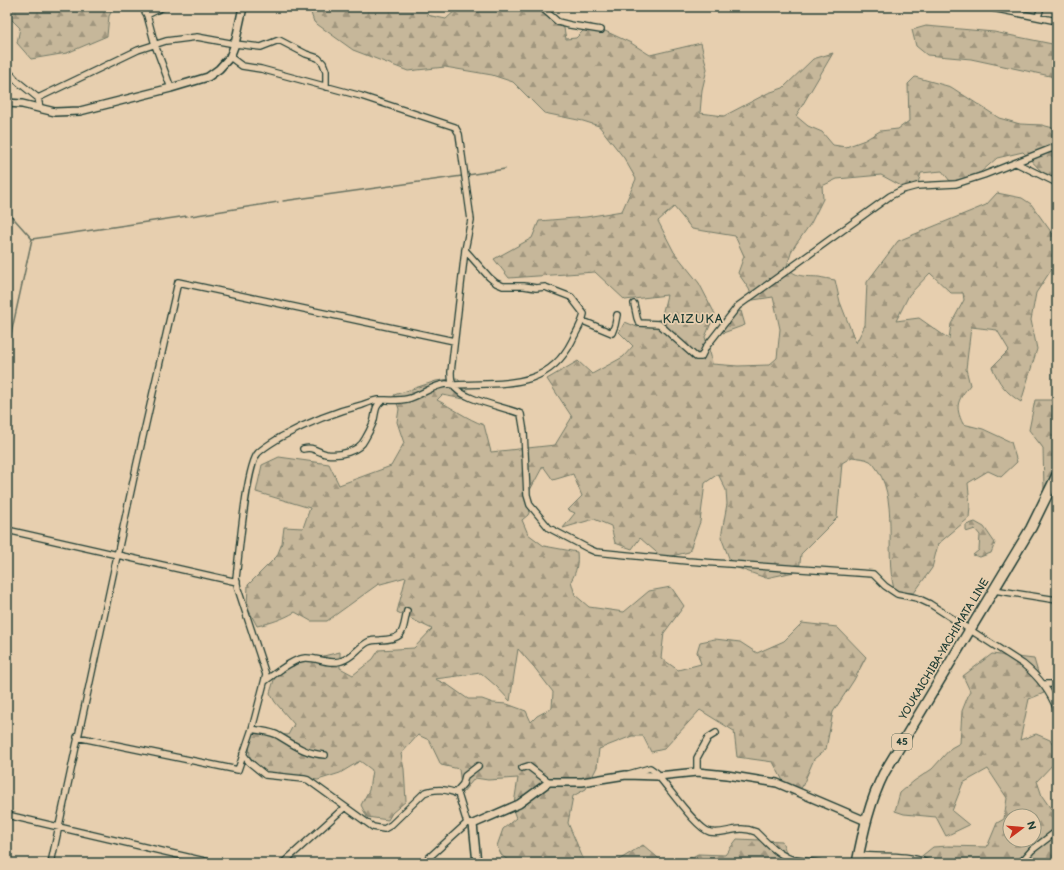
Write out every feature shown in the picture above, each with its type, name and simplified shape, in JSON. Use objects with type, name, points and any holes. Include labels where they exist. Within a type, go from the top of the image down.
[{"type":"main road","name":"YOUKAICHIBA-YACHIMATA LINE","points":[[858,859],[866,822],[879,783],[884,773],[1031,528],[1057,475]]},
{"type":"street","points":[[142,7],[172,88]]},
{"type":"street","points":[[146,15],[163,7]]},
{"type":"street","points":[[7,103],[16,103],[63,113],[80,111],[172,88],[208,77],[230,58],[235,44],[243,7]]},
{"type":"street","points":[[541,7],[558,22],[601,30]]},
{"type":"street","points":[[987,7],[1057,20]]},
{"type":"street","points":[[1038,17],[1041,7]]},
{"type":"street","points":[[38,98],[138,50],[166,41],[209,36],[235,44],[261,47],[279,40],[306,54],[318,58],[323,63],[326,71],[326,87]]},
{"type":"street","points":[[230,58],[242,66],[261,69],[361,96],[455,127],[459,134],[471,220],[465,250],[454,341],[451,372],[453,385],[459,391],[479,401],[522,414],[527,495],[530,505],[535,513],[548,528],[596,552],[687,561],[874,574],[885,586],[897,594],[917,598],[930,604],[1023,664],[1036,674],[1050,695],[1057,710]]},
{"type":"street","points":[[7,70],[17,81],[38,98],[40,108]]},
{"type":"street","points":[[634,304],[637,318],[640,323],[659,324],[696,358],[701,358],[706,347],[738,306],[890,196],[902,190],[917,186],[956,184],[984,175],[1050,149],[1057,148]]},
{"type":"street","points":[[1016,163],[1057,183]]},
{"type":"street","points":[[77,737],[238,770],[252,729],[266,675],[237,582],[247,489],[253,464],[258,453],[298,427],[324,416],[379,400],[405,400],[446,384],[500,384],[540,375],[553,367],[564,355],[583,321],[584,314],[571,297],[546,287],[536,288],[524,286],[503,286],[489,277],[465,250]]},
{"type":"street","points":[[51,863],[117,554],[178,282],[454,341]]},
{"type":"street","points":[[583,321],[612,333],[617,315]]},
{"type":"street","points":[[303,449],[308,447],[313,448],[328,454],[351,451],[357,448],[363,442],[373,422],[375,410],[382,401]]},
{"type":"street","points":[[7,530],[237,582]]},
{"type":"street","points":[[994,590],[1057,600]]},
{"type":"street","points":[[265,681],[283,668],[305,658],[332,663],[342,661],[352,656],[370,640],[394,640],[402,632],[407,611]]},
{"type":"street","points":[[1043,684],[1057,684]]},
{"type":"street","points":[[252,729],[278,735],[307,752],[324,755]]},
{"type":"street","points":[[697,772],[697,758],[708,738],[716,733]]},
{"type":"street","points":[[243,754],[249,762],[265,775],[308,780],[373,827],[384,829],[424,793],[431,790],[458,794],[470,823],[477,863]]},
{"type":"street","points":[[455,793],[463,784],[465,776],[478,766]]},
{"type":"street","points":[[522,768],[528,766],[549,782]]},
{"type":"street","points":[[423,863],[470,823],[519,804],[549,782],[582,782],[626,775],[658,776],[697,772],[727,775],[777,783],[866,822]]},
{"type":"street","points":[[658,776],[691,816],[710,832],[744,828],[756,832],[786,857],[819,863]]},
{"type":"street","points":[[283,863],[345,807]]},
{"type":"street","points":[[7,815],[213,863]]},
{"type":"street","points":[[1019,863],[1032,850],[1057,831]]},
{"type":"street","points":[[858,859],[870,856],[904,856],[916,858],[927,863]]},
{"type":"green space","points":[[7,7],[114,7],[109,16],[107,36],[67,53],[31,59],[17,43],[20,28],[7,15]]},
{"type":"green space","points":[[309,7],[429,7],[427,15],[446,19],[459,7],[542,7],[546,13],[564,28],[566,39],[576,38],[590,24],[631,43],[650,55],[701,43],[707,69],[702,90],[700,113],[724,116],[768,93],[783,88],[813,59],[833,53],[796,116],[808,126],[822,132],[833,145],[846,147],[865,140],[880,131],[898,129],[909,121],[908,84],[915,77],[951,87],[999,118],[1020,124],[1042,125],[1057,129],[1057,177],[1043,173],[1023,152],[997,158],[981,172],[965,179],[950,181],[942,171],[921,173],[918,183],[905,188],[881,175],[837,179],[822,186],[823,199],[811,223],[792,250],[787,266],[793,273],[835,280],[840,302],[856,343],[865,325],[867,282],[898,241],[986,205],[997,193],[1022,198],[1031,204],[1057,240],[1057,261],[1036,293],[1031,320],[1037,349],[1021,402],[1003,387],[992,367],[1009,350],[997,330],[971,327],[966,369],[970,385],[960,399],[958,407],[960,417],[963,424],[983,429],[1011,442],[1017,462],[1001,477],[988,471],[968,483],[970,506],[969,518],[938,544],[932,568],[914,593],[900,592],[894,589],[891,574],[890,525],[887,492],[882,478],[874,465],[871,461],[866,459],[852,457],[842,463],[837,518],[801,554],[799,571],[766,578],[732,566],[721,537],[727,504],[726,490],[718,474],[705,483],[700,522],[689,552],[663,558],[640,538],[632,549],[615,543],[611,526],[594,519],[563,528],[575,513],[568,510],[582,496],[573,474],[553,480],[543,466],[529,492],[533,504],[528,515],[522,520],[528,534],[544,546],[577,552],[577,567],[571,581],[575,595],[589,607],[624,612],[649,591],[671,587],[684,606],[664,633],[661,658],[678,670],[701,664],[697,652],[700,642],[715,639],[740,642],[757,653],[784,641],[802,623],[837,627],[866,657],[854,680],[833,712],[826,749],[814,759],[802,787],[791,796],[773,762],[737,757],[734,731],[700,710],[664,749],[651,752],[643,736],[632,736],[599,749],[597,767],[586,789],[573,796],[568,823],[585,863],[512,863],[501,855],[497,846],[503,829],[516,818],[513,810],[518,778],[488,780],[475,778],[462,793],[459,769],[441,765],[429,740],[418,735],[401,754],[404,769],[406,801],[392,813],[388,820],[367,817],[361,805],[369,790],[372,770],[360,761],[340,773],[318,780],[265,772],[250,757],[249,744],[254,732],[288,735],[294,724],[275,702],[270,693],[278,667],[340,652],[340,668],[353,675],[373,659],[379,650],[414,648],[432,629],[397,612],[406,577],[377,585],[327,621],[311,621],[295,612],[267,624],[257,626],[247,607],[248,585],[277,556],[282,543],[284,527],[303,528],[310,508],[256,492],[262,465],[279,457],[329,464],[339,485],[391,466],[404,443],[397,422],[399,409],[394,395],[436,381],[457,378],[467,390],[464,399],[442,395],[437,400],[472,420],[484,425],[491,452],[555,445],[572,417],[547,379],[578,361],[592,374],[623,357],[633,346],[619,332],[625,322],[637,327],[661,319],[667,295],[625,300],[595,272],[509,278],[494,259],[532,238],[539,221],[586,217],[622,211],[636,179],[624,158],[599,126],[544,113],[513,82],[492,75],[445,67],[408,71],[353,50],[314,22]],"holes":[[[674,207],[692,229],[735,236],[744,256],[738,273],[749,289],[753,300],[773,297],[780,329],[777,358],[769,365],[738,366],[712,364],[705,337],[715,314],[699,283],[674,252],[658,221]],[[930,273],[951,293],[963,293],[964,300],[951,324],[949,339],[919,318],[896,321],[909,295]],[[518,649],[553,692],[552,708],[537,716],[531,722],[526,711],[507,704],[493,703],[482,699],[468,699],[448,685],[435,679],[481,673],[510,701]]]},
{"type":"green space","points":[[926,26],[994,32],[1057,45],[1057,79],[1050,76],[971,59],[927,55],[916,46],[912,30]]},
{"type":"green space","points":[[741,311],[745,325],[723,333],[723,319]]},
{"type":"green space","points":[[1035,400],[1055,400],[1057,403],[1057,466],[1044,489],[1043,448],[1029,430]]},
{"type":"green space","points":[[975,522],[984,527],[995,543],[991,553],[980,557],[973,555],[979,550],[980,535],[975,529],[966,532],[966,525]]},
{"type":"green space","points":[[992,654],[1034,659],[1044,693],[1029,699],[1020,740],[1036,734],[1050,740],[1056,748],[1055,762],[1037,781],[1042,796],[1051,809],[1057,808],[1057,863],[913,863],[933,847],[987,847],[997,823],[1002,820],[1002,848],[1042,848],[1042,808],[1006,808],[1007,798],[988,769],[963,783],[952,811],[969,825],[946,836],[936,817],[904,814],[895,811],[900,793],[932,769],[951,748],[960,743],[962,711],[970,691],[963,676]]},
{"type":"green space","points":[[737,839],[782,841],[790,863],[680,863],[698,854],[725,855]]},
{"type":"green space","points":[[643,845],[664,863],[614,863]]},
{"type":"waterway","points":[[468,175],[505,169]]},
{"type":"waterway","points":[[283,201],[462,176]]},
{"type":"waterway","points":[[191,216],[278,202]]},
{"type":"waterway","points":[[7,211],[32,239]]},
{"type":"waterway","points":[[32,239],[187,216]]},
{"type":"waterway","points":[[7,352],[32,239]]},
{"type":"district","name":"KAIZUKA","points":[[693,319]]}]
